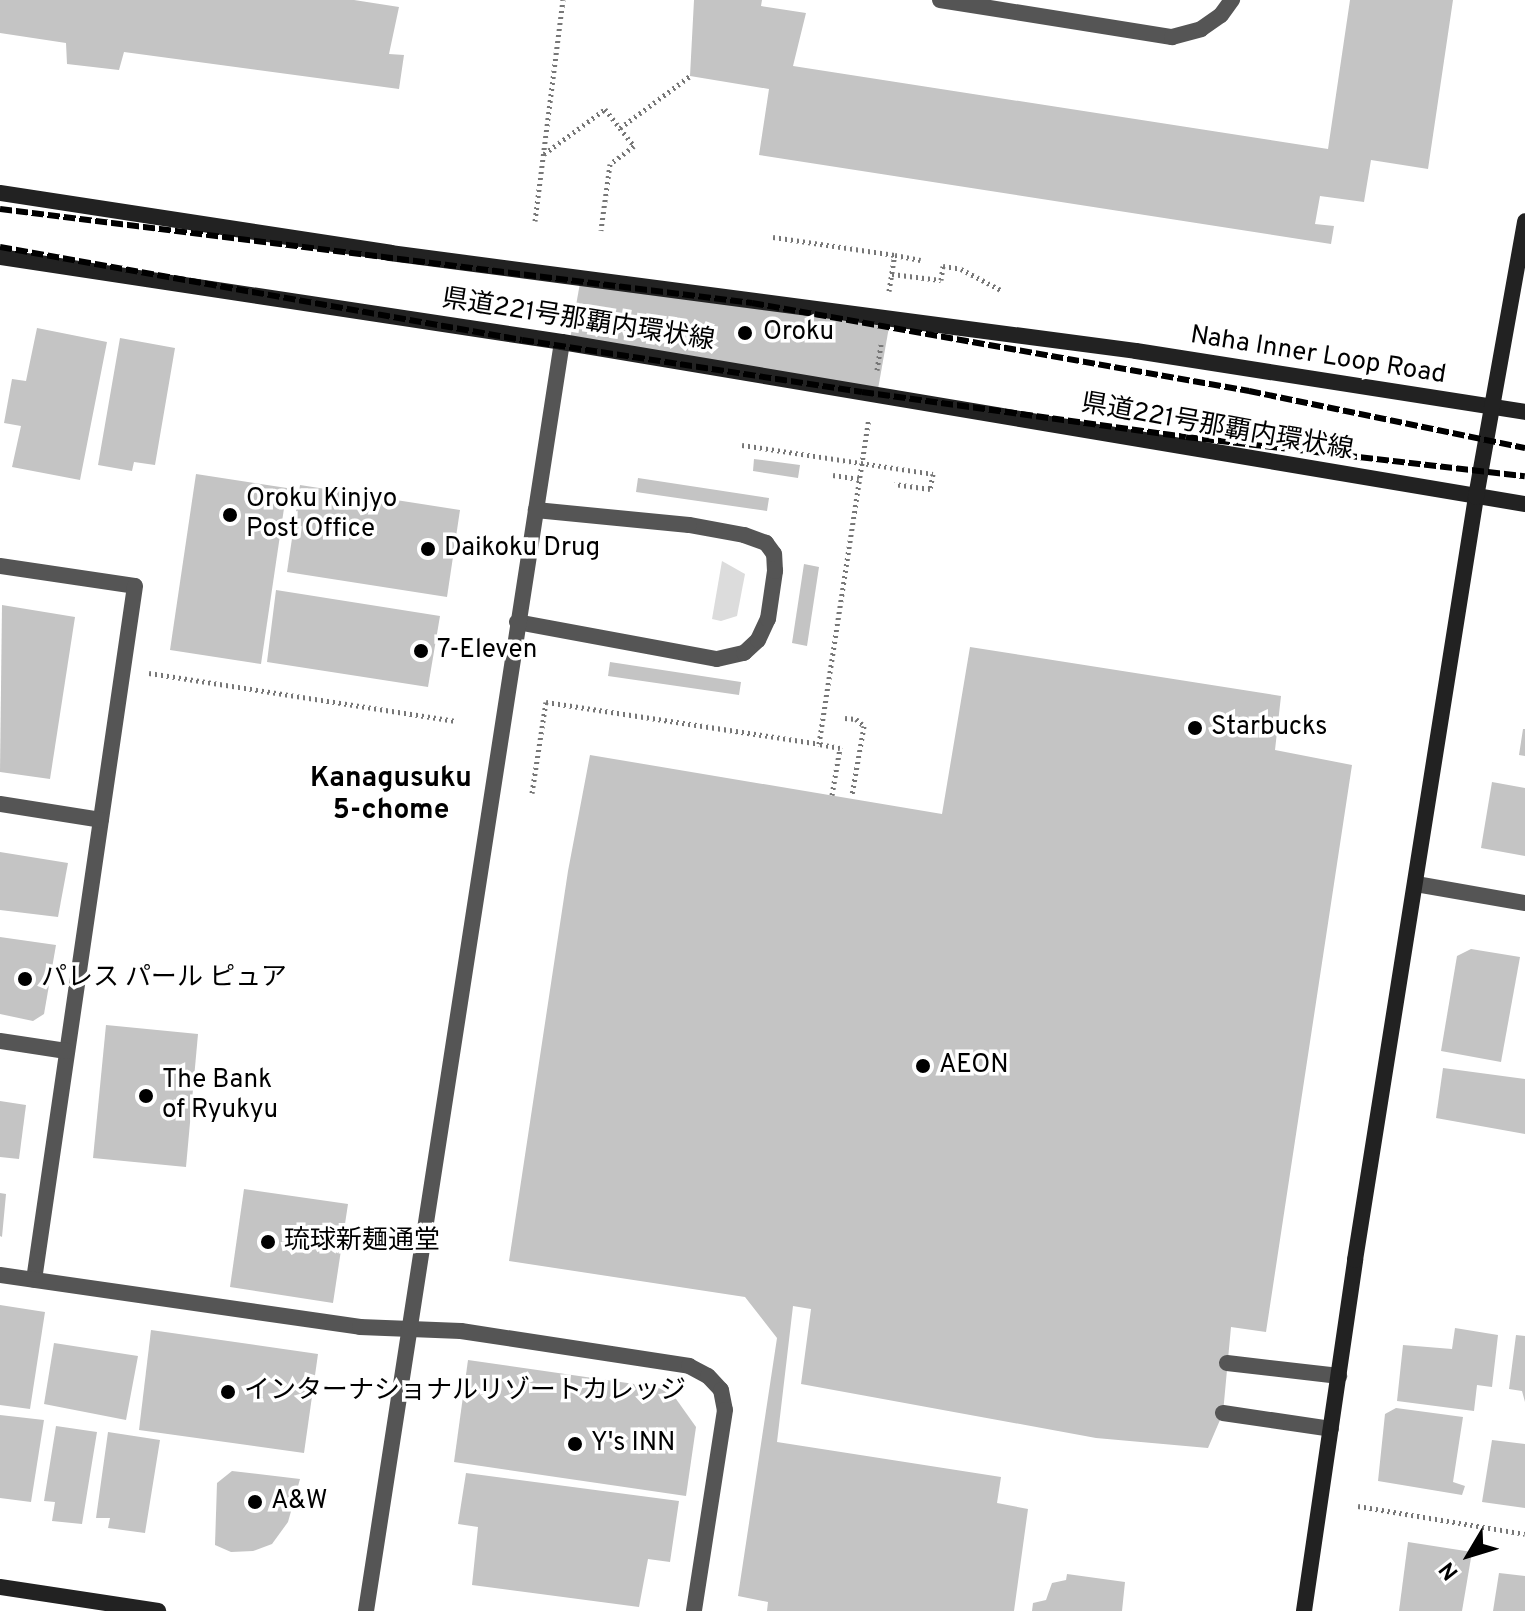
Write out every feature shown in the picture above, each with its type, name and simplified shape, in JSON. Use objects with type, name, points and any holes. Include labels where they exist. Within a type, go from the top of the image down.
[{"type":"main road","name":"県道221号那覇内環状線","points":[[0,193],[375,251],[1136,351]]},
{"type":"main road","points":[[1304,1611],[1476,497],[1525,221]]},
{"type":"main road","name":"県道221号那覇内環状線","points":[[0,257],[562,342],[1525,504]]},
{"type":"main road","name":"Naha Inner Loop Road","points":[[1136,351],[1493,407]]},
{"type":"main road","points":[[1493,407],[1525,412]]},
{"type":"main road","points":[[0,1587],[158,1611]]},
{"type":"street","points":[[940,0],[1172,37],[1201,29],[1221,15],[1232,0]]},
{"type":"street","points":[[366,1611],[562,342]]},
{"type":"street","points":[[517,622],[717,659],[744,653],[758,640],[768,619],[775,571],[774,554],[766,543],[744,535],[689,525],[536,510]]},
{"type":"street","points":[[0,566],[135,586],[34,1280]]},
{"type":"street","points":[[0,804],[101,820]]},
{"type":"street","points":[[1416,884],[1525,903]]},
{"type":"street","points":[[0,1041],[66,1051]]},
{"type":"street","points":[[0,1275],[360,1327],[461,1331],[672,1362],[708,1376],[721,1390],[725,1410],[694,1611]]},
{"type":"street","points":[[1227,1363],[1339,1376]]},
{"type":"street","points":[[1223,1413],[1331,1429]]},
{"type":"path","points":[[535,221],[563,0]]},
{"type":"path","points":[[620,128],[690,76]]},
{"type":"path","points":[[544,154],[605,109],[634,146],[610,164],[601,230]]},
{"type":"path","points":[[773,237],[921,260]]},
{"type":"path","points":[[888,301],[895,255]]},
{"type":"path","points":[[892,274],[941,280],[943,266],[952,267],[1001,290]]},
{"type":"path","points":[[877,372],[884,329]]},
{"type":"path","points":[[819,744],[869,417]]},
{"type":"path","points":[[742,445],[933,474],[930,489],[894,484]]},
{"type":"path","points":[[833,475],[859,479]]},
{"type":"path","points":[[124,669],[454,721]]},
{"type":"path","points":[[532,793],[546,702],[840,748],[832,795]]},
{"type":"path","points":[[845,718],[856,719],[864,726],[852,795]]},
{"type":"path","points":[[1358,1506],[1525,1534]]},
{"type":"shaded area","points":[[722,561],[745,574],[737,616],[721,621],[712,619]]},
{"type":"building","points":[[0,0],[354,0],[399,7],[389,54],[404,55],[399,89],[124,52],[119,70],[67,64],[66,43],[0,33]]},
{"type":"building","points":[[694,0],[762,0],[761,6],[806,13],[793,66],[1328,149],[1350,0],[1453,0],[1428,169],[1371,160],[1364,202],[1320,196],[1315,224],[1334,226],[1331,244],[759,155],[769,89],[690,76]]},
{"type":"building","points":[[580,283],[889,327],[878,389],[569,345]]},
{"type":"building","points":[[37,328],[107,342],[80,480],[12,467],[21,426],[4,423],[12,379],[26,381]]},
{"type":"building","points":[[120,338],[175,348],[155,465],[134,462],[132,471],[98,465]]},
{"type":"building","points":[[754,459],[800,465],[798,478],[753,471]]},
{"type":"building","points":[[196,474],[287,488],[261,664],[170,650]]},
{"type":"building","points":[[638,478],[769,498],[767,511],[636,492]]},
{"type":"building","points":[[300,485],[460,510],[447,597],[287,572]]},
{"type":"building","points":[[804,564],[819,567],[807,646],[792,643]]},
{"type":"building","points":[[276,590],[440,616],[428,687],[267,662]]},
{"type":"building","points":[[2,605],[75,617],[50,779],[0,772]]},
{"type":"building","name":"AEON","points":[[970,647],[1281,696],[1275,750],[1352,765],[1266,1332],[1231,1327],[1223,1413],[1208,1448],[1096,1438],[801,1384],[811,1309],[793,1306],[777,1442],[1001,1477],[997,1503],[1028,1509],[1014,1611],[767,1611],[768,1602],[738,1596],[777,1338],[745,1297],[509,1261],[568,871],[590,755],[942,814]]},
{"type":"building","points":[[610,662],[741,682],[739,695],[608,676]]},
{"type":"building","points":[[1525,729],[1525,756],[1519,755]]},
{"type":"building","points":[[1492,782],[1525,788],[1525,856],[1481,848]]},
{"type":"building","points":[[0,852],[68,863],[58,917],[0,910]]},
{"type":"building","name":"パレス パール ピュア","points":[[0,937],[56,945],[44,1014],[33,1021],[0,1014]]},
{"type":"building","points":[[1471,949],[1520,957],[1501,1062],[1441,1051],[1457,956]]},
{"type":"building","name":"The Bank of Ryukyu","points":[[106,1025],[198,1034],[186,1167],[93,1158]]},
{"type":"building","points":[[1443,1068],[1525,1079],[1525,1134],[1436,1118]]},
{"type":"building","points":[[0,1101],[26,1105],[19,1159],[0,1157]]},
{"type":"building","points":[[244,1189],[348,1204],[333,1303],[230,1287]]},
{"type":"building","points":[[0,1193],[6,1194],[2,1237],[0,1236]]},
{"type":"building","points":[[0,1305],[45,1312],[30,1409],[0,1405]]},
{"type":"building","points":[[1455,1328],[1498,1335],[1492,1387],[1477,1385],[1474,1411],[1397,1401],[1403,1345],[1452,1349]]},
{"type":"building","name":"インターナショナルリゾートカレッジ","points":[[151,1330],[318,1354],[304,1453],[139,1430]]},
{"type":"building","points":[[1516,1335],[1525,1336],[1525,1402],[1522,1391],[1509,1389]]},
{"type":"building","points":[[54,1343],[138,1356],[126,1420],[44,1404]]},
{"type":"building","name":"Y's INN","points":[[468,1360],[669,1389],[696,1427],[686,1496],[454,1462]]},
{"type":"building","points":[[1396,1408],[1463,1417],[1453,1482],[1465,1486],[1462,1495],[1378,1481],[1385,1414]]},
{"type":"building","points":[[0,1415],[44,1420],[31,1502],[0,1498]]},
{"type":"building","points":[[56,1426],[97,1432],[82,1524],[52,1521],[55,1502],[44,1501]]},
{"type":"building","points":[[108,1432],[160,1440],[145,1533],[108,1528],[110,1518],[96,1518]]},
{"type":"building","points":[[1492,1440],[1525,1444],[1525,1508],[1482,1502]]},
{"type":"building","name":"A&W","points":[[232,1471],[300,1479],[288,1522],[272,1544],[253,1551],[231,1552],[215,1545],[217,1483]]},
{"type":"building","points":[[466,1473],[679,1501],[670,1562],[648,1559],[639,1607],[472,1585],[478,1527],[458,1524]]},
{"type":"building","points":[[1408,1542],[1472,1552],[1462,1611],[1399,1611]]},
{"type":"building","points":[[1499,1573],[1525,1576],[1525,1611],[1493,1611]]},
{"type":"building","points":[[1067,1574],[1125,1582],[1122,1611],[1032,1611],[1033,1603],[1046,1600],[1052,1583],[1066,1580]]},
{"type":"railway","points":[[0,209],[752,303],[1249,391],[1525,448]]},
{"type":"railway","points":[[0,247],[522,340],[862,392],[1186,437],[1525,476]]},
{"type":"place","name":"Oroku","points":[[745,333]]},
{"type":"place","name":"Oroku Kinjyo Post Office","points":[[230,515]]},
{"type":"place","name":"Daikoku Drug","points":[[428,549]]},
{"type":"place","name":"7-Eleven","points":[[421,651]]},
{"type":"place","name":"Starbucks","points":[[1195,728]]},
{"type":"place","name":"パレス パール ピュア","points":[[25,979]]},
{"type":"place","name":"AEON","points":[[923,1066]]},
{"type":"place","name":"The Bank of Ryukyu","points":[[146,1096]]},
{"type":"place","name":"琉球新麺通堂","points":[[268,1242]]},
{"type":"place","name":"インターナショナルリゾートカレッジ","points":[[228,1392]]},
{"type":"place","name":"Y's INN","points":[[575,1444]]},
{"type":"place","name":"A&W","points":[[255,1502]]},
{"type":"district","name":"Kanagusuku 5-chome","points":[[391,795]]}]
